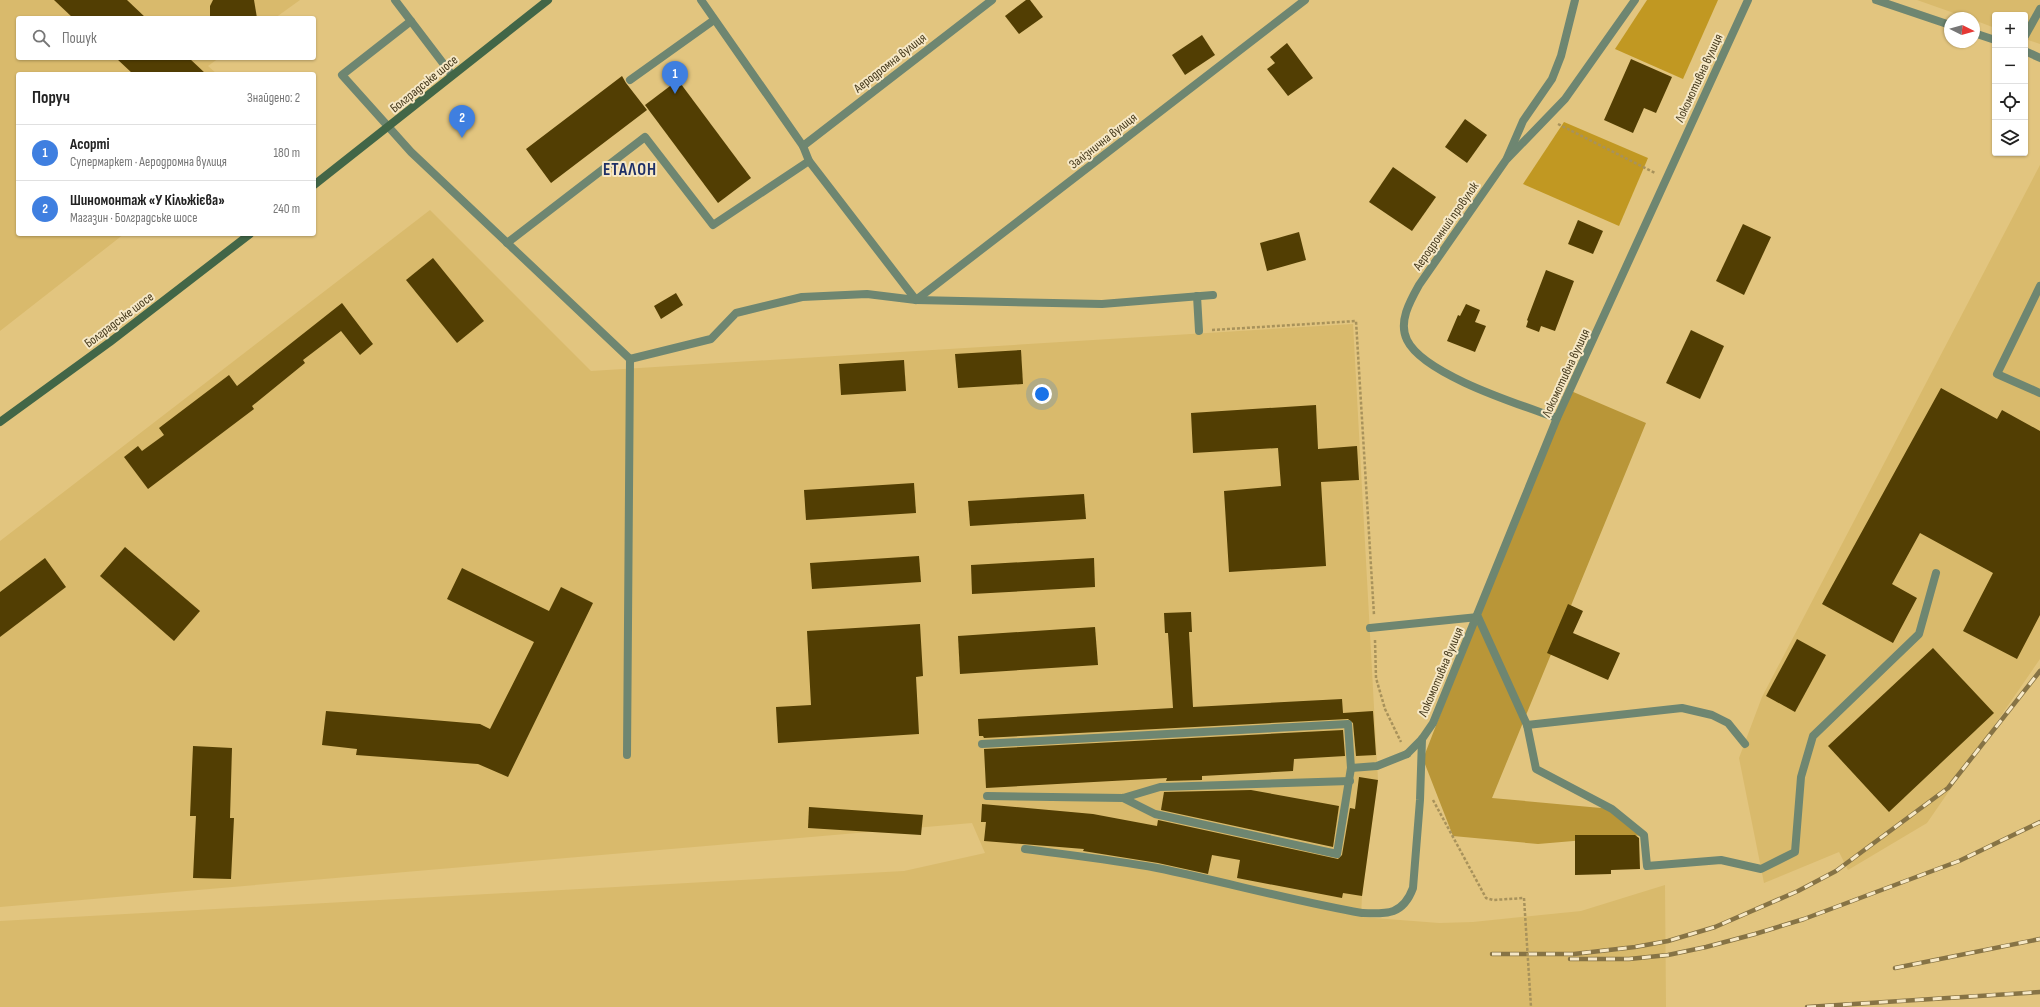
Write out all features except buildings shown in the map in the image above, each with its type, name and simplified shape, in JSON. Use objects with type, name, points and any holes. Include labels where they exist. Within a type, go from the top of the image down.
[{"type":"main road","name":"Болградське шосе","points":[[316,183],[548,0]]},
{"type":"main road","name":"Болградське шосе","points":[[0,422],[110,342],[247,236]]},
{"type":"street","points":[[395,0],[452,75]]},
{"type":"street","points":[[701,0],[803,146],[809,161],[916,300]]},
{"type":"street","name":"Аеродромна вулиця","points":[[803,146],[992,0]]},
{"type":"street","name":"Залізнична вулиця","points":[[916,300],[1305,0]]},
{"type":"street","points":[[1506,160],[1523,121],[1552,78],[1561,56],[1574,0]]},
{"type":"street","name":"Аеродромний провулок","points":[[1557,418],[1465,384],[1441,371],[1407,340],[1404,322],[1408,304],[1419,285],[1506,160],[1547,118],[1581,77],[1636,0]]},
{"type":"street","name":"Локомотивна вулиця","points":[[1407,754],[1422,739],[1433,723],[1478,617],[1557,418],[1748,0]]},
{"type":"street","points":[[1876,0],[1944,23]]},
{"type":"street","points":[[2028,31],[2040,9]]},
{"type":"street","points":[[630,80],[714,20]]},
{"type":"street","points":[[411,21],[342,74],[388,128],[411,152],[630,359],[627,755]]},
{"type":"street","points":[[1980,35],[1992,39]]},
{"type":"street","points":[[2028,52],[2040,58]]},
{"type":"street","points":[[507,243],[645,137],[713,225],[809,161]]},
{"type":"street","points":[[2040,286],[1997,374],[2040,393]]},
{"type":"street","points":[[630,359],[711,340],[736,313],[802,297],[867,294],[916,300],[1102,304],[1213,295]]},
{"type":"street","points":[[1197,296],[1199,331]]},
{"type":"street","points":[[1372,628],[1478,617],[1527,725],[1536,769],[1612,809],[1644,835],[1647,866],[1721,860],[1761,869],[1795,852],[1801,777],[1813,736],[1919,634],[1936,573]]},
{"type":"street","points":[[1527,725],[1682,708],[1712,715],[1728,723],[1745,744]]},
{"type":"street","points":[[982,744],[1348,724],[1351,768],[1350,781],[1337,854],[1155,814],[1123,798]]},
{"type":"street","points":[[1025,850],[1152,868],[1362,913],[1376,914],[1392,912],[1402,908],[1409,901],[1413,888],[1420,800],[1422,739]]},
{"type":"street","points":[[1351,768],[1377,766],[1407,754]]},
{"type":"street","points":[[987,796],[1123,798],[1160,787],[1350,781]]},
{"type":"path","points":[[1547,118],[1666,179]]},
{"type":"path","points":[[1199,331],[1356,321],[1376,678],[1385,710],[1407,754]]},
{"type":"path","points":[[1432,798],[1486,898],[1493,900],[1524,898],[1531,1007]]},
{"type":"shaded area","points":[[0,0],[300,0],[278,16],[16,16],[16,60],[216,60],[208,66],[215,72],[16,72],[16,236],[121,236],[0,331]]},
{"type":"shaded area","points":[[1647,0],[1718,0],[1683,79],[1615,49]]},
{"type":"shaded area","points":[[1917,0],[2040,0],[2040,44],[2028,40],[2028,12],[1992,12],[1992,27],[1980,22],[1980,12],[1951,12]]},
{"type":"shaded area","points":[[1564,122],[1648,158],[1619,226],[1523,184]]},
{"type":"shaded area","points":[[2040,165],[2040,659],[1927,823],[1848,870],[1839,852],[1764,883],[1739,758],[1762,697]]},
{"type":"shaded area","points":[[430,210],[591,371],[1353,324],[1378,780],[1362,896],[1361,917],[1439,923],[1473,922],[1581,911],[1665,885],[1666,1007],[0,1007],[0,921],[904,871],[985,853],[972,823],[0,907],[0,541]]},
{"type":"shaded area","points":[[1571,391],[1646,423],[1492,798],[1612,809],[1644,835],[1538,844],[1453,836],[1423,759],[1478,617]]},
{"type":"railway","points":[[1492,954],[1574,954],[1635,947],[1668,941],[1715,927],[1798,891],[1836,871],[1948,788],[2040,671]]},
{"type":"railway","points":[[1570,959],[1629,959],[1668,955],[1755,934],[1804,919],[1959,861],[2040,822]]},
{"type":"railway","points":[[1895,968],[2040,939]]},
{"type":"railway","points":[[1807,1007],[2040,992]]},
{"type":"place","name":"Асорті","points":[[675,94]]},
{"type":"place","name":"Шиномонтаж «У Кільжієва»","points":[[462,138]]},
{"type":"district","name":"ЕТАЛОН","points":[[630,170]]}]
